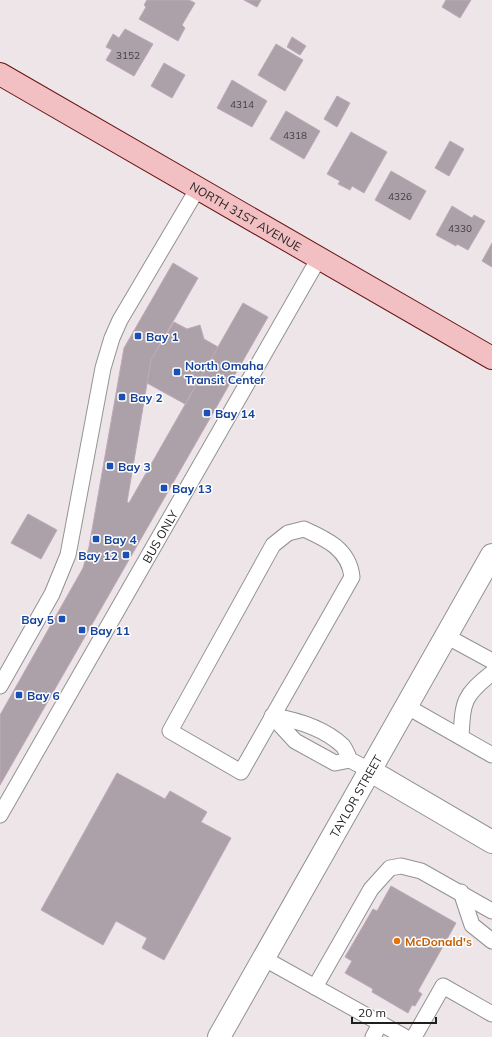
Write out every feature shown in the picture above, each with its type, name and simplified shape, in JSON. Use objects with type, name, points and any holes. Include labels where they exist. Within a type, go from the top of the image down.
[{"type":"street","name":"NORTH 31ST AVENUE","points":[[0,74],[492,358]]},
{"type":"street","name":"TAYLOR STREET","points":[[219,1037],[446,636],[486,578],[492,555]]},
{"type":"street","points":[[369,770],[492,842]]},
{"type":"lane","points":[[0,686],[52,594],[68,555],[103,368],[112,338],[124,314],[198,188]]},
{"type":"lane","name":"BUS ONLY","points":[[0,814],[319,258]]},
{"type":"lane","points":[[304,529],[326,539],[344,553],[351,566],[352,577],[272,716],[241,772],[170,731],[273,545],[288,534],[304,529]]},
{"type":"lane","points":[[446,636],[492,661]]},
{"type":"lane","points":[[461,737],[463,706],[467,696],[492,673]]},
{"type":"lane","points":[[406,706],[492,755]]},
{"type":"lane","points":[[272,716],[295,741],[335,763],[350,760]]},
{"type":"lane","points":[[272,716],[305,723],[344,747],[350,760],[369,770]]},
{"type":"lane","points":[[315,987],[371,889],[390,868],[401,866],[421,870],[492,910]]},
{"type":"lane","points":[[461,892],[472,925],[492,941]]},
{"type":"lane","points":[[263,958],[405,1037]]},
{"type":"lane","points":[[414,1037],[443,986],[492,1014]]},
{"type":"lane","points":[[373,1037],[380,1024]]},
{"type":"building","points":[[147,0],[189,0],[195,3],[182,25],[185,28],[178,41],[139,19],[146,7],[144,5]]},
{"type":"building","points":[[244,0],[261,0],[257,7]]},
{"type":"building","points":[[446,0],[471,0],[460,18],[442,7]]},
{"type":"building","points":[[125,29],[153,44],[134,76],[106,60],[112,50],[106,47],[113,34],[119,38]]},
{"type":"building","points":[[292,37],[306,46],[300,55],[287,47]]},
{"type":"building","points":[[276,44],[303,60],[285,91],[258,75]]},
{"type":"building","points":[[164,63],[185,75],[172,98],[151,86]]},
{"type":"building","points":[[232,80],[267,101],[252,127],[217,108]]},
{"type":"building","points":[[337,96],[350,103],[337,127],[324,119]]},
{"type":"building","points":[[286,111],[320,131],[304,159],[270,139]]},
{"type":"building","points":[[351,132],[387,152],[364,193],[352,186],[350,190],[338,184],[340,181],[327,174]]},
{"type":"building","points":[[450,141],[464,149],[449,176],[435,168]]},
{"type":"building","points":[[391,171],[426,191],[410,220],[375,200]]},
{"type":"building","points":[[452,206],[472,218],[474,215],[485,221],[468,250],[457,244],[456,246],[436,235]]},
{"type":"building","points":[[492,243],[492,267],[482,261]]},
{"type":"building","points":[[173,263],[198,278],[151,360],[127,502],[129,503],[243,303],[268,317],[0,785],[0,715],[83,568],[89,547],[124,348]]},
{"type":"building","name":"North Omaha Transit Center","points":[[174,322],[187,329],[200,325],[204,339],[218,347],[185,404],[147,383],[151,360]]},
{"type":"building","points":[[28,514],[57,530],[41,559],[11,543]]},
{"type":"building","points":[[117,773],[165,799],[170,791],[207,812],[201,822],[231,838],[164,960],[142,948],[147,938],[116,921],[103,945],[41,910]]},
{"type":"building","points":[[391,886],[456,923],[418,991],[422,994],[415,1006],[412,1005],[408,1013],[372,992],[373,989],[345,973],[352,961],[345,957],[373,909],[377,911]]},
{"type":"place","name":"Bay 1","points":[[138,336]]},
{"type":"place","name":"North Omaha Transit Center","points":[[177,372]]},
{"type":"place","name":"Bay 2","points":[[122,397]]},
{"type":"place","name":"Bay 14","points":[[207,413]]},
{"type":"place","name":"Bay 3","points":[[110,466]]},
{"type":"place","name":"Bay 13","points":[[164,488]]},
{"type":"place","name":"Bay 4","points":[[96,539]]},
{"type":"place","name":"Bay 12","points":[[126,555]]},
{"type":"place","name":"Bay 5","points":[[62,619]]},
{"type":"place","name":"Bay 11","points":[[82,630]]},
{"type":"place","name":"Bay 6","points":[[19,695]]},
{"type":"place","name":"McDonald's","points":[[397,941]]}]
